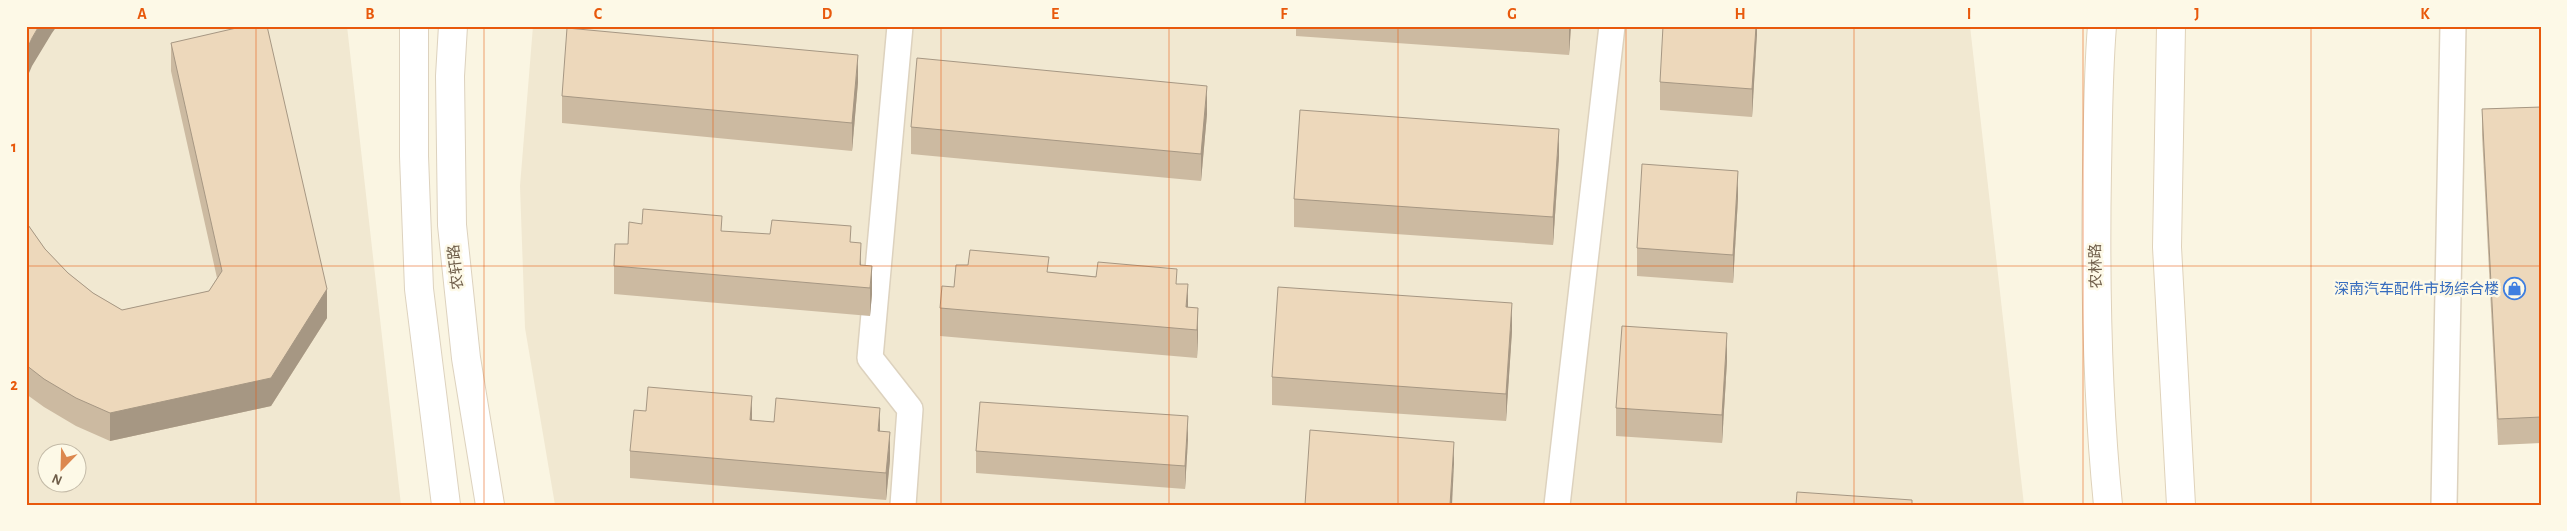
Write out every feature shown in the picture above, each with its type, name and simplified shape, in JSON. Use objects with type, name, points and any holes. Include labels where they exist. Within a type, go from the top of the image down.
[{"type":"street","points":[[414,26],[414,146],[420,289],[446,505]]},
{"type":"street","name":"农轩路","points":[[453,26],[450,76],[452,225],[466,358],[490,505]]},
{"type":"street","name":"农林路","points":[[2102,26],[2099,64],[2096,239],[2100,425],[2108,505]]},
{"type":"street","points":[[2171,26],[2167,247],[2182,505]]},
{"type":"lane","points":[[900,26],[870,358],[910,409],[902,505]]},
{"type":"lane","points":[[1557,505],[1612,26]]},
{"type":"lane","points":[[2444,505],[2453,26]]},
{"type":"shaded area","points":[[26,26],[347,26],[401,505],[26,505]]},
{"type":"shaded area","points":[[533,26],[1970,26],[2024,505],[555,505],[525,328],[520,186]]},
{"type":"building","points":[[26,26],[39,26],[26,51]]},
{"type":"building","points":[[245,26],[267,26],[327,289],[271,378],[110,413],[76,398],[44,379],[26,365],[26,222],[45,249],[68,273],[93,293],[122,310],[209,291],[222,271],[171,43]]},
{"type":"building","points":[[1549,26],[1569,26],[1569,28]]},
{"type":"building","points":[[1663,26],[1756,26],[1752,89],[1660,82]]},
{"type":"building","points":[[567,28],[858,55],[852,123],[562,96]]},
{"type":"building","points":[[917,58],[1207,86],[1201,154],[911,127]]},
{"type":"building","name":"深南汽车配件市场综合楼","points":[[2541,107],[2541,417],[2498,419],[2482,109]]},
{"type":"building","points":[[1300,110],[1559,129],[1553,217],[1294,199]]},
{"type":"building","points":[[1642,164],[1738,171],[1733,255],[1637,248]]},
{"type":"building","points":[[643,209],[722,216],[721,231],[770,234],[772,220],[851,226],[850,242],[861,243],[860,265],[872,266],[870,288],[614,266],[615,244],[628,244],[629,222],[642,224]]},
{"type":"building","points":[[970,250],[1049,257],[1047,272],[1096,277],[1098,262],[1177,269],[1176,284],[1188,284],[1186,307],[1198,308],[1197,330],[940,308],[942,286],[954,287],[956,265],[968,265]]},
{"type":"building","points":[[1278,287],[1512,303],[1506,394],[1272,377]]},
{"type":"building","points":[[1622,326],[1727,333],[1722,415],[1616,408]]},
{"type":"building","points":[[648,387],[752,396],[750,420],[774,422],[776,398],[880,408],[878,431],[890,432],[886,473],[630,451],[634,410],[646,411]]},
{"type":"building","points":[[980,402],[1188,416],[1185,466],[976,451]]},
{"type":"building","points":[[1310,430],[1454,442],[1450,505],[1305,505]]},
{"type":"building","points":[[1797,492],[1912,500],[1912,505],[1796,505]]},
{"type":"place","name":"深南汽车配件市场综合楼","points":[[2515,289]]}]
